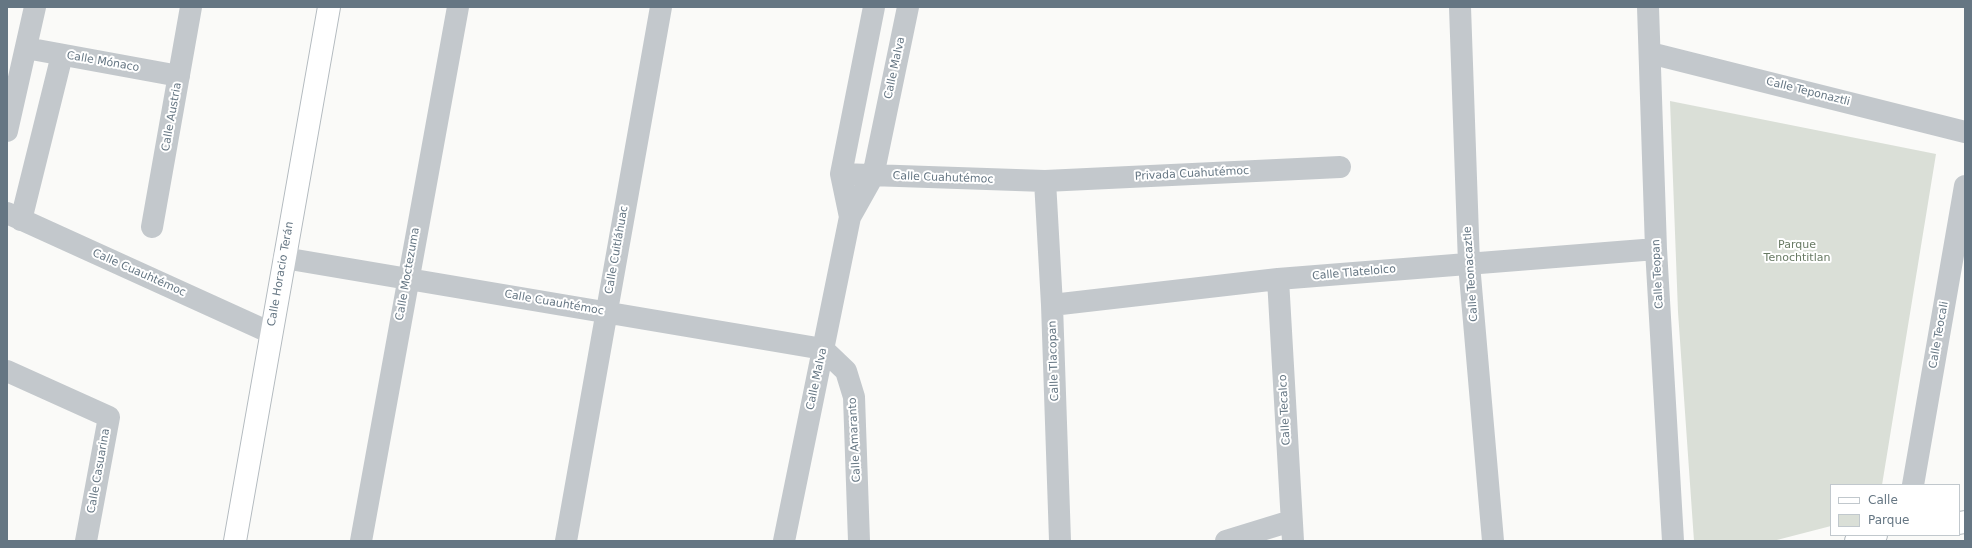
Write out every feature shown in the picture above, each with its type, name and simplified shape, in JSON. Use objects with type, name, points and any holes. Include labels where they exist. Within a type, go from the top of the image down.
[{"type":"street","points":[[7,131],[34,7]]},
{"type":"street","name":"Calle Austria","points":[[152,227],[191,7]]},
{"type":"street","name":"Calle Horacio Terán","points":[[235,541],[329,7]]},
{"type":"street","name":"Calle Moctezuma","points":[[361,541],[407,277],[458,7]]},
{"type":"street","name":"Calle Cuitláhuac","points":[[566,541],[605,312],[661,7]]},
{"type":"street","name":"Calle Malva","points":[[850,217],[841,174],[874,7]]},
{"type":"street","name":"Calle Malva","points":[[784,541],[850,217],[873,176],[908,7]]},
{"type":"street","name":"Calle Teonacaztle","points":[[1460,7],[1469,264],[1492,541]]},
{"type":"street","name":"Calle Teopan","points":[[1648,7],[1656,248],[1673,541]]},
{"type":"street","name":"Calle Mónaco","points":[[26,48],[179,76]]},
{"type":"street","name":"Calle Teponaztli","points":[[1650,53],[1965,132]]},
{"type":"street","points":[[14,216],[62,55]]},
{"type":"street","name":"Privada Cuahutémoc","points":[[1045,181],[1340,167]]},
{"type":"street","name":"Calle Cuahutémoc","points":[[841,174],[1045,181]]},
{"type":"street","name":"Calle Tlacopan","points":[[1045,181],[1052,305],[1060,541]]},
{"type":"street","name":"Calle Teocali","points":[[1913,484],[1965,186]]},
{"type":"street","name":"Calle Cuauhtémoc","points":[[14,216],[271,333]]},
{"type":"street","name":"Calle Tlatelolco","points":[[1052,305],[1278,279],[1656,248]]},
{"type":"street","name":"Calle Cuauhtémoc","points":[[284,258],[407,277],[823,349]]},
{"type":"street","name":"Calle Tecalco","points":[[1278,279],[1292,531]]},
{"type":"street","name":"Calle Amaranto","points":[[823,349],[846,372],[854,397],[860,541]]},
{"type":"street","name":"Calle Casuarina","points":[[7,371],[108,417],[86,541]]},
{"type":"street","points":[[1226,541],[1292,531]]},
{"type":"street","points":[[1856,541],[1873,536]]},
{"type":"green space","name":"Parque Tenochtitlan","points":[[1670,101],[1936,154],[1882,484],[1830,484],[1830,526],[1773,541],[1694,541],[1678,312]]}]
